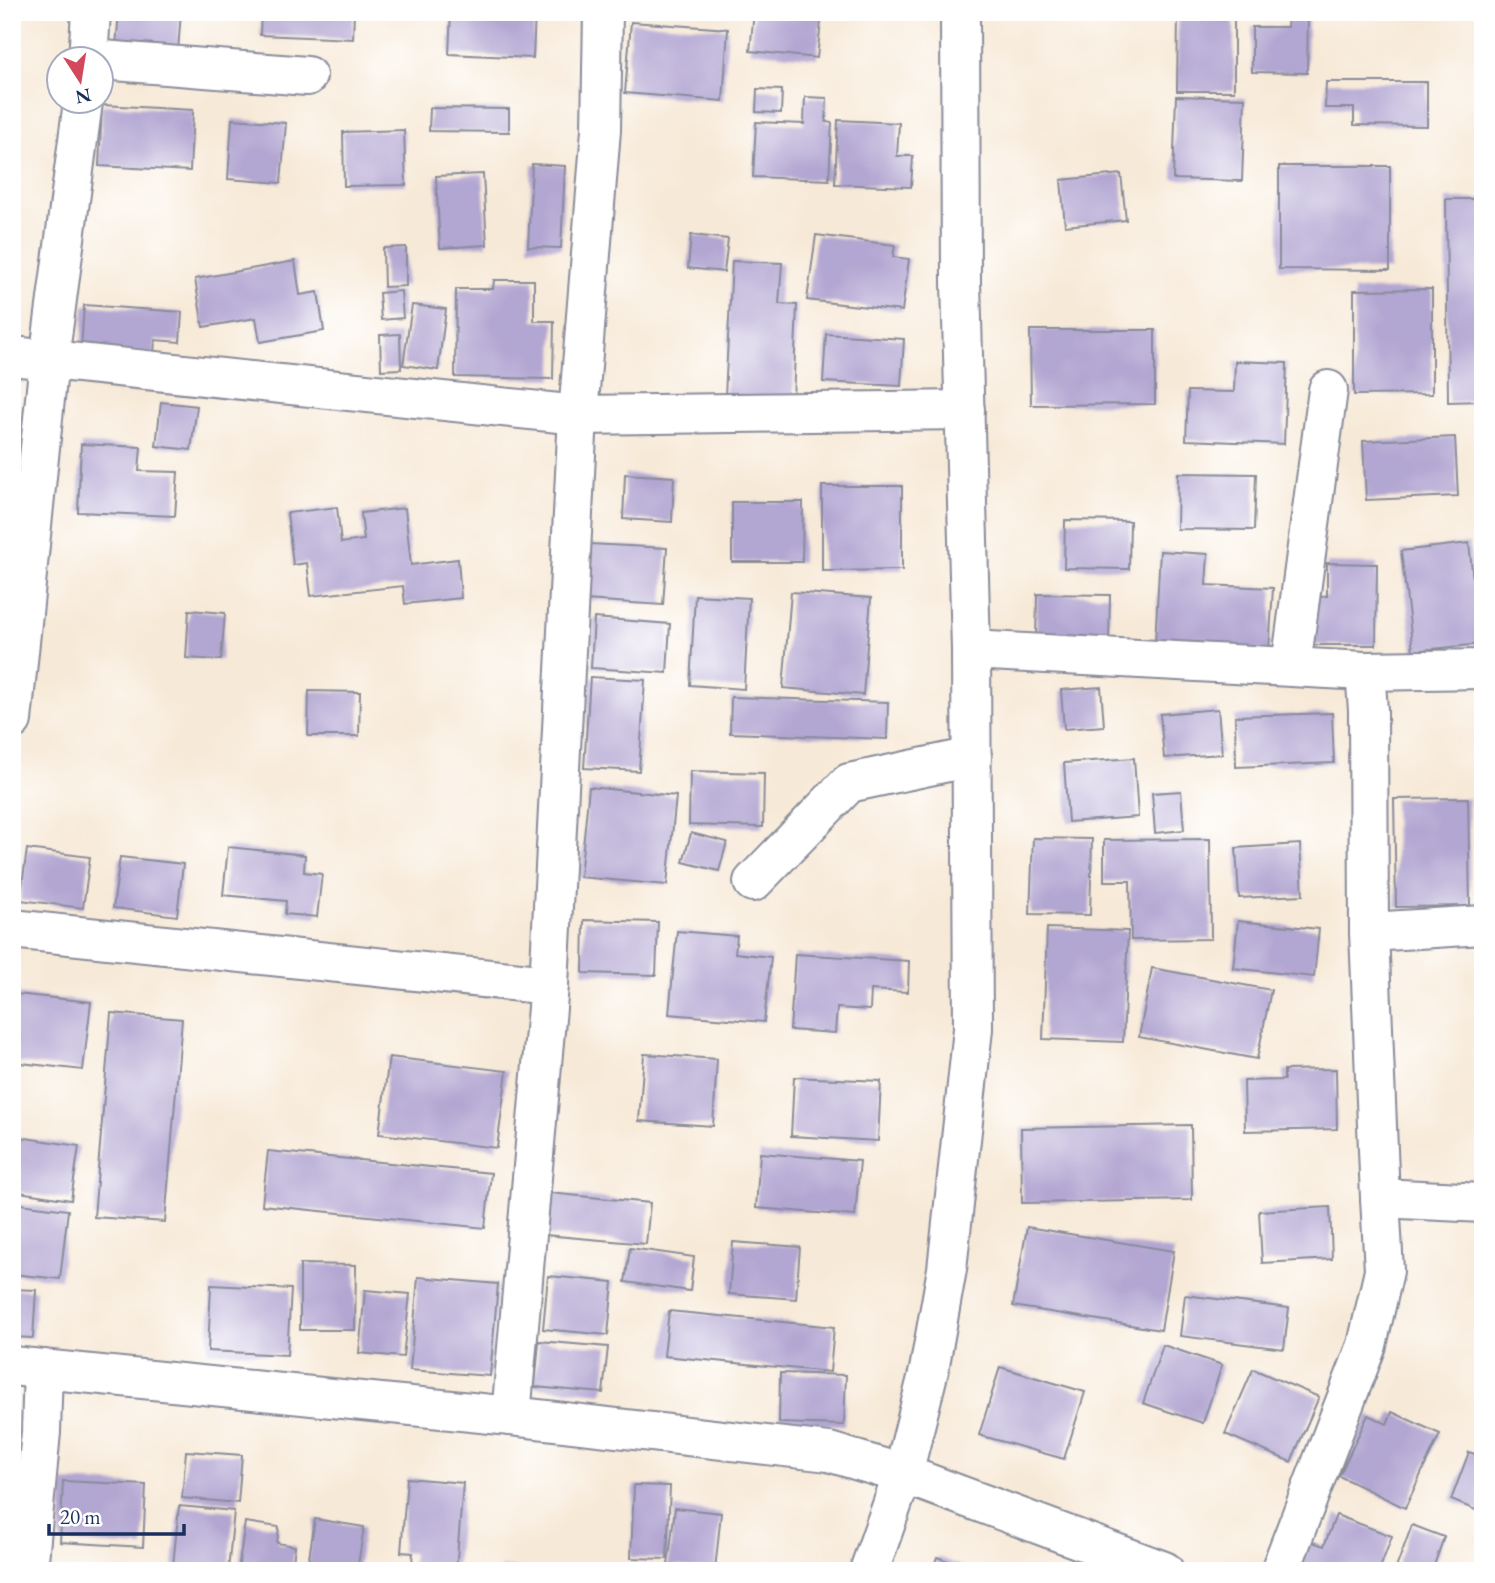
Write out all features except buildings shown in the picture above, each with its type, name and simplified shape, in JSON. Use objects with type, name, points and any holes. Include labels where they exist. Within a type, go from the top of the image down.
[{"type":"street","points":[[89,46],[91,12]]},
{"type":"street","points":[[511,1416],[549,985],[578,415],[601,130],[603,12]]},
{"type":"street","points":[[869,1571],[903,1474],[929,1370],[947,1269],[973,1029],[971,650],[961,282],[960,12]]},
{"type":"street","points":[[116,61],[307,76]]},
{"type":"street","points":[[12,720],[49,360],[81,116]]},
{"type":"street","points":[[12,356],[578,415],[964,410]]},
{"type":"street","points":[[1291,666],[1328,390]]},
{"type":"street","points":[[971,650],[1365,671],[1483,669]]},
{"type":"street","points":[[1280,1571],[1367,1345],[1384,1271],[1369,932],[1368,710],[1365,671]]},
{"type":"street","points":[[753,882],[849,783],[972,757]]},
{"type":"street","points":[[1369,932],[1483,925]]},
{"type":"street","points":[[12,929],[549,985]]},
{"type":"street","points":[[1380,1198],[1483,1203]]},
{"type":"street","points":[[28,1571],[41,1432],[27,1368],[511,1416],[829,1452],[903,1474],[1164,1571]]}]
